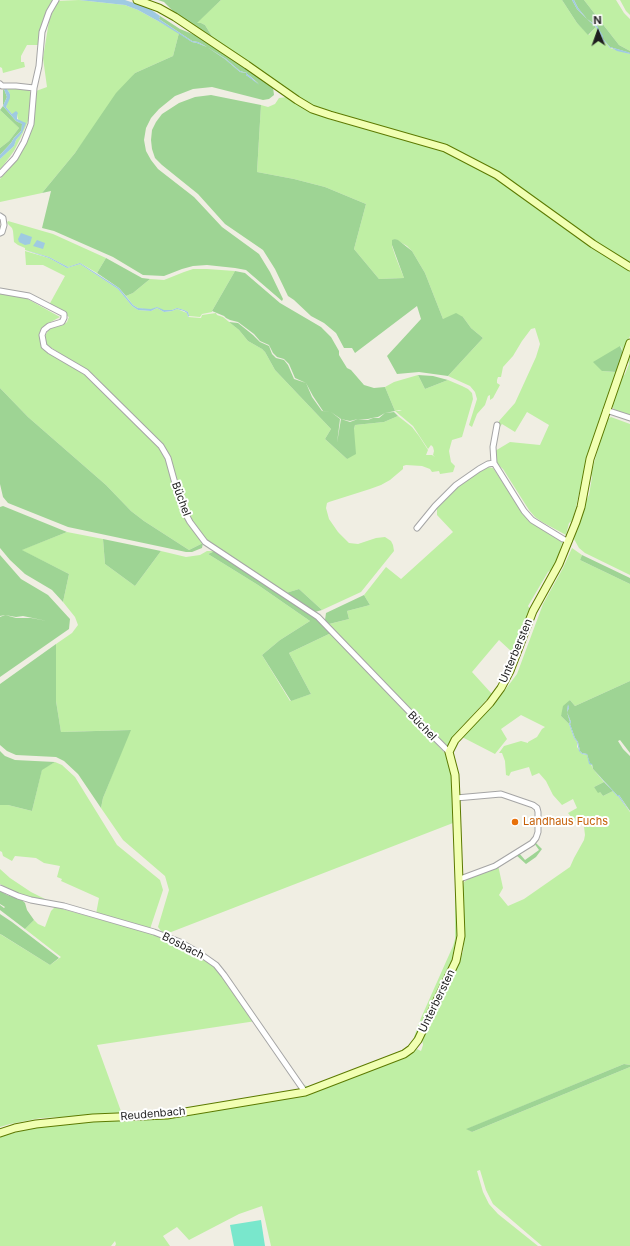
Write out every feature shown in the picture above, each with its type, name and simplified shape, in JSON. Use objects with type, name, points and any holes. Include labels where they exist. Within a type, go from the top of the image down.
[{"type":"street","points":[[0,174],[15,158],[24,142],[31,124],[34,88],[39,66],[42,32],[44,23],[56,0]]},
{"type":"street","points":[[137,0],[159,8],[175,17],[297,100],[312,108],[330,116],[445,148],[497,175],[593,244],[630,267]]},
{"type":"street","points":[[3,86],[34,88]]},
{"type":"street","points":[[0,216],[3,218],[4,225],[2,232],[0,233]]},
{"type":"street","name":"Büchel","points":[[0,291],[29,296],[64,314],[62,322],[49,326],[44,330],[42,335],[44,346],[86,372],[161,446],[168,458],[184,511],[190,522],[205,542],[318,617],[449,752]]},
{"type":"street","name":"Unterbersten","points":[[305,1092],[404,1054],[411,1049],[418,1040],[456,961],[461,936],[460,878],[455,775],[449,752],[455,740],[490,703],[501,688],[510,671],[533,611],[559,564],[581,506],[586,473],[590,459],[630,343]]},
{"type":"street","points":[[606,410],[630,418]]},
{"type":"street","points":[[497,425],[493,447],[494,463],[524,511],[532,520],[563,539],[569,541]]},
{"type":"street","points":[[417,528],[435,506],[456,485],[479,469],[488,464],[494,463]]},
{"type":"street","points":[[456,798],[501,794],[533,805],[537,808],[538,812],[538,832],[532,843],[495,866],[460,878]]},
{"type":"street","name":"Bosbach","points":[[0,888],[31,900],[64,906],[154,932],[180,942],[200,953],[216,965],[224,975],[305,1092]]},
{"type":"street","name":"Reudenbach","points":[[0,1133],[15,1128],[36,1124],[93,1118],[167,1115],[305,1092]]},
{"type":"green space","points":[[0,0],[53,0],[43,23],[39,45],[27,45],[21,56],[21,62],[24,62],[25,67],[3,73],[2,68],[0,67]]},
{"type":"green space","points":[[79,0],[125,5],[138,10],[179,33],[173,56],[135,73],[75,153],[42,193],[0,202],[0,179],[12,166],[21,150],[34,110],[36,91],[47,87],[43,58],[49,21],[57,1]]},
{"type":"green space","points":[[158,0],[221,0],[197,23],[205,25],[213,38],[173,11],[164,2]]},
{"type":"green space","points":[[221,0],[562,0],[577,23],[589,35],[596,27],[602,37],[602,40],[610,48],[630,54],[630,263],[593,241],[506,177],[445,145],[321,109],[308,103],[213,38],[205,25],[201,23],[194,25]]},
{"type":"green space","points":[[562,0],[572,0],[577,9],[596,27],[588,35],[577,23]]},
{"type":"green space","points":[[574,0],[584,0],[619,45],[630,51],[630,53],[610,47],[603,39],[597,26],[587,19],[578,8]]},
{"type":"green space","points":[[584,0],[616,0],[624,13],[630,19],[630,51],[619,45]]},
{"type":"green space","points":[[620,0],[630,0],[630,15],[626,11]]},
{"type":"green space","points":[[160,16],[180,29],[195,35],[273,87],[274,95],[269,99],[263,100],[212,87],[193,89],[175,96],[159,109],[151,118],[146,128],[144,140],[146,151],[158,169],[194,197],[222,227],[259,254],[270,272],[283,299],[282,301],[246,270],[207,265],[193,266],[164,276],[143,275],[113,257],[54,231],[42,228],[51,191],[42,193],[75,153],[116,93],[135,73],[173,56],[179,33],[192,42],[207,47],[198,42],[192,41],[159,19]],"holes":[[[207,47],[226,59],[240,71],[247,73],[259,84],[246,75],[246,73],[240,72],[225,59]]]},
{"type":"green space","points":[[17,88],[28,90],[32,95],[28,121],[14,151],[0,170],[0,159],[14,146],[16,140],[22,133],[17,115],[12,114],[6,107],[10,94],[7,89]]},
{"type":"green space","points":[[4,89],[7,97],[3,106],[3,90]]},
{"type":"green space","points":[[211,95],[261,105],[257,172],[325,187],[366,204],[354,249],[379,279],[404,278],[392,245],[392,240],[398,240],[412,251],[425,273],[443,319],[456,313],[463,317],[471,328],[483,338],[448,376],[419,372],[397,374],[387,356],[421,319],[417,306],[355,353],[352,348],[344,348],[336,333],[324,323],[311,316],[288,296],[275,269],[263,250],[225,224],[198,194],[155,158],[151,140],[152,130],[162,114],[179,103],[195,97]]},
{"type":"green space","points":[[287,97],[329,119],[437,149],[449,154],[514,190],[573,235],[630,270],[630,336],[623,353],[621,346],[602,371],[616,372],[587,459],[575,511],[572,521],[569,523],[566,535],[535,517],[503,469],[496,463],[495,451],[510,442],[540,445],[549,425],[527,412],[515,432],[502,424],[497,431],[499,421],[515,403],[536,357],[540,344],[535,328],[531,329],[513,356],[503,367],[501,377],[498,377],[497,380],[497,383],[500,385],[493,398],[490,400],[490,395],[488,396],[485,405],[477,414],[472,427],[469,425],[477,399],[475,392],[470,386],[448,376],[483,338],[471,328],[463,317],[443,319],[425,273],[412,251],[407,246],[395,239],[392,242],[392,246],[404,278],[379,279],[354,249],[366,204],[325,187],[257,172],[261,105],[268,107],[275,104],[279,98]]},
{"type":"green space","points":[[3,106],[16,121],[22,124],[21,131],[0,155],[0,148],[9,141],[19,128],[0,110]]},
{"type":"green space","points":[[0,110],[19,128],[9,141],[0,148]]},
{"type":"green space","points":[[8,221],[53,234],[106,258],[97,273],[80,263],[68,267],[49,257],[25,250],[25,248],[14,242],[13,231],[7,223]]},
{"type":"green space","points":[[25,251],[49,258],[67,268],[80,264],[118,289],[132,306],[138,310],[151,311],[157,308],[164,312],[177,309],[187,313],[188,317],[201,318],[202,315],[216,313],[217,315],[223,317],[239,330],[248,341],[265,352],[275,370],[331,429],[325,439],[347,459],[355,425],[384,422],[398,416],[412,427],[419,436],[428,450],[426,455],[432,455],[435,457],[433,455],[433,447],[431,445],[428,449],[413,426],[395,411],[385,387],[394,382],[418,375],[425,389],[448,380],[468,389],[472,393],[473,399],[462,437],[452,440],[449,451],[451,462],[455,466],[453,472],[440,474],[439,471],[432,472],[430,469],[422,466],[406,465],[403,466],[403,469],[390,480],[381,485],[327,503],[326,508],[329,519],[338,532],[349,543],[358,544],[376,538],[385,537],[391,541],[394,551],[361,592],[322,610],[299,589],[286,593],[208,542],[185,511],[168,454],[95,376],[47,345],[45,336],[48,331],[52,328],[63,325],[67,322],[69,317],[49,305],[65,276],[43,265],[26,265]]},
{"type":"green space","points":[[106,258],[142,278],[150,279],[133,293],[126,296],[119,288],[97,273]]},
{"type":"green space","points":[[193,269],[235,271],[212,312],[202,314],[200,317],[189,316],[188,312],[177,308],[164,311],[157,307],[151,310],[138,308],[133,305],[126,296],[133,293],[150,279],[164,280]]},
{"type":"green space","points":[[235,271],[245,273],[280,303],[321,327],[331,337],[347,368],[351,370],[364,385],[374,388],[385,387],[395,411],[385,413],[378,417],[350,421],[341,419],[331,412],[323,411],[306,383],[295,378],[289,364],[284,359],[277,357],[269,345],[260,341],[254,334],[238,322],[230,320],[212,311]]},
{"type":"green space","points":[[0,293],[24,297],[60,317],[49,323],[40,335],[40,341],[43,348],[92,379],[157,444],[164,455],[182,512],[188,523],[203,543],[189,550],[144,521],[131,511],[106,485],[28,417],[0,388]]},
{"type":"green space","points":[[229,322],[238,323],[260,342],[269,346],[272,354],[276,358],[284,360],[288,365],[294,379],[306,383],[312,397],[322,411],[331,412],[340,419],[337,443],[341,419],[350,422],[358,419],[368,420],[379,418],[385,413],[394,412],[398,416],[384,422],[355,425],[356,454],[347,459],[325,439],[331,429],[275,370],[265,352],[248,341],[239,330]]},
{"type":"green space","points":[[620,346],[623,353],[616,372],[602,371],[593,362]]},
{"type":"green space","points":[[630,355],[630,416],[614,410],[612,405],[629,364],[628,360]]},
{"type":"green space","points":[[418,375],[433,376],[448,380],[425,389]]},
{"type":"green space","points":[[0,388],[28,417],[106,485],[131,511],[189,550],[203,543],[202,548],[192,552],[186,552],[68,527],[8,503],[3,497],[0,484]]},
{"type":"green space","points":[[611,417],[630,424],[630,575],[585,553],[579,548],[574,539],[583,507],[589,495],[592,477],[591,474],[606,420]]},
{"type":"green space","points":[[486,467],[493,468],[530,522],[562,541],[562,543],[558,557],[551,570],[548,572],[528,606],[530,609],[512,652],[499,640],[472,672],[492,694],[453,736],[448,745],[444,745],[329,624],[349,619],[347,611],[370,605],[364,595],[386,567],[401,579],[453,532],[437,515],[437,506],[456,487]]},
{"type":"green space","points":[[3,506],[67,532],[22,550],[69,574],[63,602],[52,590],[25,574],[0,548],[0,507]]},
{"type":"green space","points":[[67,532],[103,539],[105,564],[135,586],[161,551],[186,557],[200,555],[207,551],[215,551],[208,554],[258,585],[310,621],[280,640],[262,655],[290,701],[311,694],[289,653],[331,633],[445,753],[451,775],[453,795],[452,802],[453,822],[455,822],[459,937],[453,962],[417,1037],[407,1050],[310,1088],[305,1087],[303,1084],[308,1087],[320,1083],[400,1051],[406,1048],[413,1040],[455,939],[453,823],[166,934],[162,932],[158,927],[169,890],[165,876],[123,840],[101,808],[103,798],[130,730],[61,732],[56,701],[56,644],[72,633],[78,625],[75,617],[63,602],[69,574],[21,550]]},
{"type":"green space","points":[[103,539],[161,551],[135,586],[105,564]]},
{"type":"green space","points":[[572,548],[582,555],[580,560],[630,584],[630,681],[575,706],[570,700],[561,716],[569,724],[577,742],[577,747],[582,754],[587,755],[593,769],[604,782],[594,787],[603,796],[613,791],[630,812],[630,1065],[624,1064],[467,1129],[472,1132],[630,1067],[630,1246],[542,1246],[493,1204],[486,1190],[480,1170],[477,1171],[483,1192],[489,1204],[498,1214],[538,1246],[271,1246],[262,1206],[239,1214],[189,1240],[177,1227],[163,1236],[170,1246],[115,1246],[115,1241],[111,1246],[0,1246],[0,1136],[59,1124],[98,1119],[135,1119],[305,1095],[406,1056],[417,1049],[421,1051],[423,1045],[422,1039],[463,952],[464,882],[498,865],[503,888],[499,895],[508,906],[524,899],[570,867],[584,840],[584,827],[580,820],[574,821],[568,813],[577,808],[573,799],[562,805],[553,795],[546,781],[539,773],[532,776],[529,767],[511,772],[509,776],[506,775],[505,761],[502,753],[499,753],[504,746],[521,741],[528,743],[537,737],[545,727],[521,715],[501,729],[507,739],[495,754],[462,737],[493,706],[517,674],[543,604],[563,568]]},
{"type":"green space","points":[[215,551],[316,618],[331,633],[289,653],[311,694],[291,701],[262,655],[280,640],[310,621],[258,585],[208,554]]},
{"type":"green space","points":[[0,555],[21,579],[48,595],[70,619],[69,629],[0,677],[0,617],[5,615],[0,616]],"holes":[[[5,615],[16,617],[23,616],[47,621],[31,618],[16,618]]]},
{"type":"green space","points":[[582,555],[630,578],[630,584],[580,560]]},
{"type":"green space","points":[[299,589],[322,610],[315,612],[286,593]]},
{"type":"green space","points":[[364,595],[370,605],[347,611],[349,619],[329,624],[325,620],[326,613]]},
{"type":"green space","points":[[56,644],[56,701],[61,732],[131,730],[103,798],[101,808],[78,774],[64,761],[56,757],[16,755],[7,751],[0,745],[0,684]]},
{"type":"green space","points":[[630,681],[630,753],[620,740],[618,741],[630,756],[630,811],[619,795],[617,795],[593,769],[587,754],[580,751],[567,712],[570,722],[569,724],[561,716],[563,706],[570,700],[575,706]]},
{"type":"green space","points":[[0,751],[5,756],[15,760],[55,762],[42,770],[32,811],[8,805],[0,805]]},
{"type":"green space","points":[[55,762],[62,765],[75,777],[117,845],[160,880],[163,890],[150,929],[96,914],[99,898],[61,881],[62,879],[57,877],[60,866],[44,863],[36,858],[15,856],[12,861],[3,856],[2,852],[0,851],[0,805],[8,805],[32,811],[42,769]]},
{"type":"green space","points":[[604,782],[613,791],[603,796],[600,792],[598,793],[594,787]]},
{"type":"green space","points":[[535,842],[542,849],[536,857],[526,864],[516,855],[519,853],[525,860],[539,850],[534,843]]},
{"type":"green space","points":[[0,869],[10,878],[31,892],[51,902],[19,894],[0,884]]},
{"type":"green space","points":[[0,891],[22,900],[25,903],[27,910],[34,920],[25,929],[0,910],[0,905],[4,908],[5,907],[0,904]]},
{"type":"green space","points":[[55,907],[160,936],[178,943],[215,967],[256,1021],[97,1045],[122,1114],[41,1118],[0,1127],[0,934],[50,965],[61,957],[25,929],[34,920],[38,924],[45,927],[51,911]]},
{"type":"green space","points":[[0,914],[59,958],[50,965],[0,934]]},
{"type":"green space","points":[[624,1064],[630,1065],[630,1067],[472,1132],[466,1129]]},
{"type":"green space","points":[[261,1220],[265,1246],[234,1246],[230,1225]]},
{"type":"water","points":[[79,0],[125,0],[140,5],[150,9],[160,16],[159,19],[192,41],[198,42],[207,47],[192,42],[158,21],[125,5]]},
{"type":"water","points":[[572,0],[574,0],[578,8],[587,19],[577,9]]},
{"type":"water","points":[[587,19],[597,26],[603,36],[603,39],[610,47],[628,52],[630,54],[610,48],[602,40],[602,37],[596,27]]},
{"type":"water","points":[[207,47],[226,59],[240,71],[247,73],[259,85],[246,75],[246,73],[240,72],[225,59]]},
{"type":"water","points":[[4,89],[7,89],[10,94],[6,107],[12,114],[16,111],[18,113],[17,119],[26,123],[14,146],[0,159],[0,155],[21,131],[22,124],[16,121],[3,106],[7,97]]},
{"type":"water","points":[[21,233],[32,237],[30,244],[25,245],[19,242],[18,239]]},
{"type":"water","points":[[37,240],[45,243],[43,249],[33,246]]},
{"type":"water","points":[[25,250],[49,257],[68,267],[80,263],[119,288],[133,305],[138,308],[151,309],[157,307],[164,310],[172,310],[177,308],[188,312],[189,316],[188,317],[187,313],[184,311],[177,309],[164,312],[157,308],[151,311],[138,310],[132,306],[118,289],[80,264],[67,268],[49,258]]},
{"type":"water","points":[[567,712],[575,738],[578,742],[580,751],[587,754],[590,763],[592,764],[593,769],[592,765],[589,764],[587,755],[582,754],[579,751],[577,742],[574,738],[569,724],[570,722]]},
{"type":"water","points":[[593,769],[617,795],[619,795],[630,812],[618,796],[617,796]]},
{"type":"place","name":"Landhaus Fuchs","points":[[515,822]]}]
